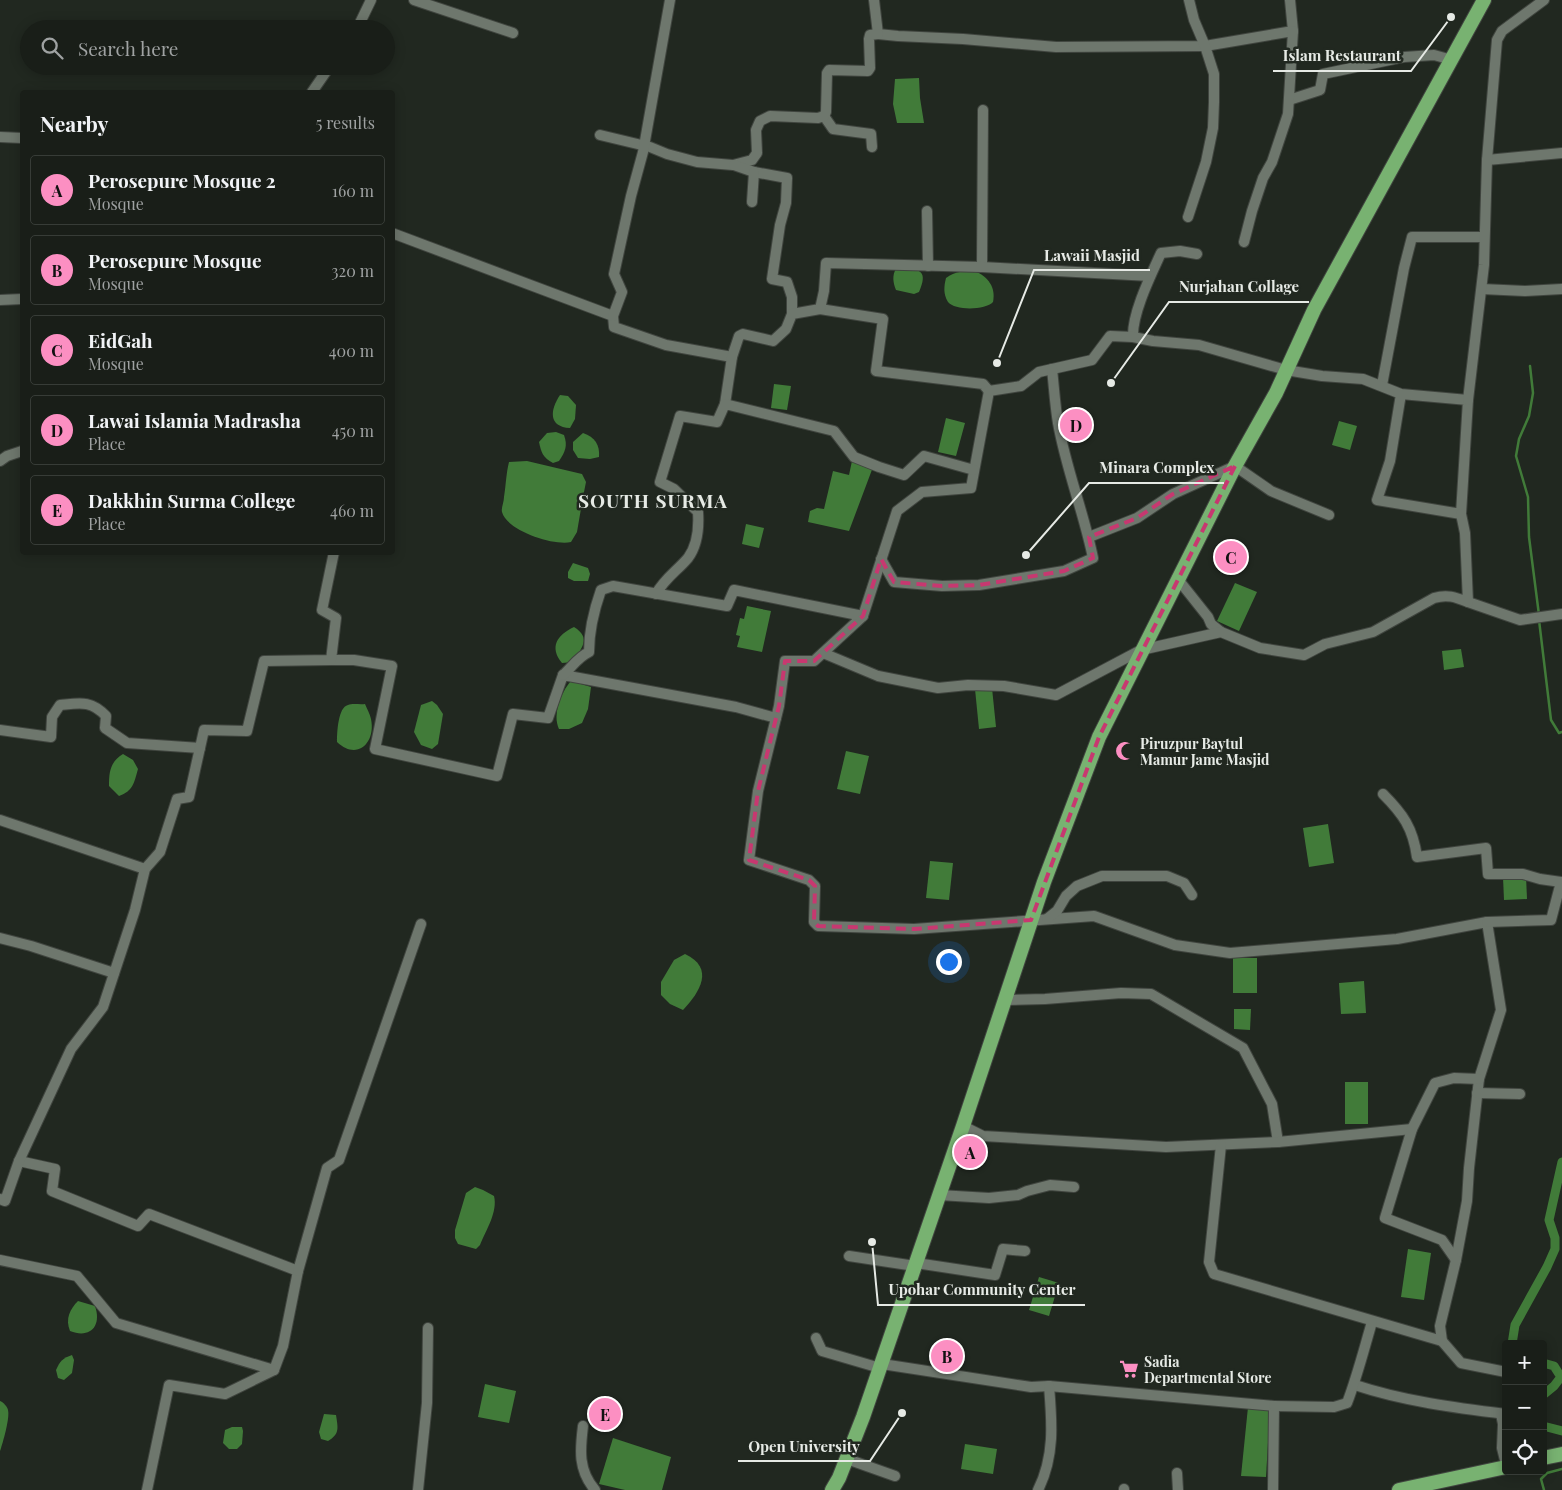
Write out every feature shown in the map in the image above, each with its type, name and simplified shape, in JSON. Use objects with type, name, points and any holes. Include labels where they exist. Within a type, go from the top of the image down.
[{"type":"highway","points":[[832,1490],[847,1459],[881,1366],[1031,920],[1077,791],[1099,737],[1177,578],[1235,466],[1276,393],[1314,310],[1484,0]]},
{"type":"highway","points":[[1547,1457],[1562,1454]]},
{"type":"highway","points":[[1399,1490],[1418,1488],[1502,1467]]},
{"type":"street","points":[[361,20],[371,0]]},
{"type":"street","points":[[414,0],[513,33]]},
{"type":"street","points":[[670,0],[644,146],[614,274],[622,292],[613,316],[614,327],[666,346],[732,357]]},
{"type":"street","points":[[874,0],[878,34]]},
{"type":"street","points":[[1188,217],[1206,162],[1213,128],[1214,74],[1194,20],[1189,0]]},
{"type":"street","points":[[1244,242],[1263,178],[1272,162],[1288,114],[1293,31],[1290,0]]},
{"type":"street","points":[[1468,602],[1465,533],[1461,514],[1468,400],[1482,288],[1487,160],[1497,40],[1502,31],[1544,0]]},
{"type":"street","points":[[824,116],[826,112],[827,73],[829,70],[868,70],[870,68],[870,35],[963,39],[1056,47],[1205,46],[1293,31]]},
{"type":"street","points":[[1289,100],[1320,90],[1323,74],[1404,57],[1434,55],[1452,60]]},
{"type":"street","points":[[313,90],[324,75]]},
{"type":"street","points":[[982,267],[983,110]]},
{"type":"street","points":[[733,165],[752,160],[757,153],[756,130],[760,121],[770,116],[818,118],[824,116]]},
{"type":"street","points":[[824,116],[833,129],[871,134],[872,147]]},
{"type":"street","points":[[600,135],[697,162],[733,165],[754,172],[788,178],[786,203],[780,225],[772,278],[788,282],[792,297],[792,314],[786,329],[773,342],[740,334],[732,357],[725,404],[717,422],[680,416],[660,482],[674,489],[698,512],[696,540],[689,557],[663,582],[656,594]]},
{"type":"street","points":[[0,137],[20,138]]},
{"type":"street","points":[[1487,160],[1562,153]]},
{"type":"street","points":[[752,202],[754,172]]},
{"type":"street","points":[[927,212],[928,266]]},
{"type":"street","points":[[395,235],[613,316]]},
{"type":"street","points":[[1382,386],[1404,268],[1412,237],[1484,237]]},
{"type":"street","points":[[1133,337],[1133,327],[1150,276],[1160,253],[1180,250],[1197,254]]},
{"type":"street","points":[[820,309],[824,290],[826,263],[982,267],[1150,276]]},
{"type":"street","points":[[1482,288],[1525,291],[1562,289]]},
{"type":"street","points":[[0,300],[20,299]]},
{"type":"street","points":[[792,314],[820,309],[883,319],[876,371],[983,384],[989,391]]},
{"type":"street","points":[[989,391],[1021,386],[1039,372],[1092,360],[1110,336],[1199,345],[1286,370],[1322,376],[1363,379],[1401,394],[1468,400]]},
{"type":"street","points":[[881,559],[894,582],[942,586],[979,585],[1064,570],[1093,558],[1058,422],[1052,369]]},
{"type":"street","points":[[989,391],[970,488],[922,492],[897,511],[863,616],[814,661],[785,662],[776,718],[758,791],[749,860],[809,880],[815,886],[814,922],[818,926],[914,929],[1094,916],[1175,945],[1230,953],[1397,939],[1487,922],[1552,920],[1561,882],[1523,874],[1488,874],[1486,848],[1417,857],[1410,826],[1397,808],[1383,794]]},
{"type":"street","points":[[1401,394],[1390,461],[1377,500],[1461,514]]},
{"type":"street","points":[[725,404],[834,431],[854,457],[904,474],[924,456],[974,470]]},
{"type":"street","points":[[0,461],[7,456],[20,452]]},
{"type":"street","points":[[1089,538],[1137,518],[1173,494],[1235,466],[1271,490],[1329,515]]},
{"type":"street","points":[[331,660],[336,618],[322,610],[333,555]]},
{"type":"street","points":[[1177,578],[1208,616],[1211,624],[1221,632],[1260,648],[1304,656],[1325,644],[1373,632],[1434,598],[1444,595],[1456,597],[1520,620],[1562,614]]},
{"type":"street","points":[[0,1199],[5,1200],[19,1161],[71,1049],[103,1007],[146,870],[160,852],[178,799],[189,797],[204,730],[247,731],[264,661],[354,660],[392,666],[375,749],[497,776],[513,714],[548,718],[563,675],[575,664],[580,656],[589,652],[589,633],[601,590],[613,586],[727,606],[734,590],[863,616]]},
{"type":"street","points":[[823,653],[878,676],[938,688],[968,685],[1004,686],[1056,695],[1141,650],[1221,632]]},
{"type":"street","points":[[563,675],[736,707],[776,718]]},
{"type":"street","points":[[0,730],[50,737],[52,717],[60,705],[88,703],[98,708],[106,716],[105,728],[127,743],[200,748]]},
{"type":"street","points":[[0,820],[146,870]]},
{"type":"street","points":[[1047,919],[1057,911],[1066,896],[1077,886],[1102,876],[1167,876],[1184,883],[1192,895]]},
{"type":"street","points":[[1442,1342],[1440,1326],[1456,1260],[1467,1201],[1479,1079],[1501,1010],[1487,922]]},
{"type":"street","points":[[147,1490],[169,1385],[226,1394],[274,1370],[283,1346],[298,1271],[327,1168],[339,1160],[421,924]]},
{"type":"street","points":[[0,938],[114,973]]},
{"type":"street","points":[[1004,1000],[1121,993],[1151,994],[1243,1048],[1272,1104],[1278,1142]]},
{"type":"street","points":[[1456,1260],[1442,1240],[1385,1218],[1412,1129],[1435,1082],[1454,1078],[1479,1079]]},
{"type":"street","points":[[1478,1093],[1520,1094]]},
{"type":"street","points":[[963,1126],[983,1136],[1166,1147],[1278,1142],[1412,1129]]},
{"type":"street","points":[[1221,1145],[1209,1262],[1214,1274],[1442,1342],[1460,1363],[1502,1371]]},
{"type":"street","points":[[19,1161],[55,1169],[52,1191],[138,1226],[149,1214],[298,1271]]},
{"type":"street","points":[[940,1195],[990,1198],[1018,1195],[1050,1185],[1074,1187]]},
{"type":"street","points":[[849,1256],[996,1275],[1003,1250],[1025,1252]]},
{"type":"street","points":[[0,1260],[77,1276],[116,1323],[274,1370]]},
{"type":"street","points":[[816,1338],[822,1351],[881,1366],[1031,1387],[1049,1386],[1274,1406],[1334,1407],[1347,1403],[1355,1384],[1372,1322]]},
{"type":"street","points":[[418,1490],[427,1402],[428,1328]]},
{"type":"street","points":[[1355,1384],[1374,1391],[1442,1405],[1502,1414]]},
{"type":"street","points":[[1038,1490],[1044,1478],[1052,1430],[1049,1386]]},
{"type":"street","points":[[1274,1406],[1274,1490]]},
{"type":"street","points":[[583,1426],[580,1446],[585,1479],[595,1490]]},
{"type":"street","points":[[847,1459],[895,1476]]},
{"type":"street","points":[[1177,1473],[1178,1490]]},
{"type":"highlighted area","points":[[1235,466],[1099,737],[1031,920],[914,929],[818,926],[814,922],[815,886],[809,880],[749,860],[758,791],[779,706],[785,661],[814,661],[863,616],[881,559],[894,582],[942,586],[979,585],[1064,571],[1093,558],[1089,537],[1137,518],[1173,494]]},
{"type":"shaded area","points":[[919,78],[924,123],[897,123],[893,104],[895,79]]},
{"type":"shaded area","points":[[896,269],[910,269],[919,271],[922,274],[922,284],[919,292],[914,294],[896,290],[893,279]]},
{"type":"shaded area","points":[[963,271],[975,271],[984,276],[990,283],[994,297],[993,302],[984,307],[963,308],[948,302],[944,287],[946,278]]},
{"type":"shaded area","points":[[774,384],[791,386],[787,410],[771,408]]},
{"type":"shaded area","points":[[560,395],[568,396],[576,405],[575,419],[570,428],[558,425],[553,417],[554,406]]},
{"type":"shaded area","points":[[946,418],[965,423],[956,456],[938,452]]},
{"type":"shaded area","points":[[1339,421],[1357,426],[1350,450],[1332,445]]},
{"type":"shaded area","points":[[556,432],[564,435],[566,446],[559,461],[553,463],[543,454],[539,442],[547,433]]},
{"type":"shaded area","points":[[583,433],[596,442],[599,449],[599,457],[590,459],[578,458],[573,450],[573,442]]},
{"type":"shaded area","points":[[527,461],[582,474],[586,482],[577,532],[571,542],[554,542],[532,536],[512,525],[502,512],[509,462]]},
{"type":"shaded area","points":[[852,461],[873,467],[849,531],[808,522],[810,511],[817,508],[824,509],[833,471],[849,475]]},
{"type":"shaded area","points":[[746,524],[764,528],[759,548],[742,544]]},
{"type":"shaded area","points":[[573,563],[588,568],[590,574],[588,581],[574,581],[568,578],[568,572]]},
{"type":"shaded area","points":[[1235,583],[1257,592],[1239,631],[1217,621]]},
{"type":"shaded area","points":[[747,606],[771,611],[762,652],[737,647],[740,636],[736,635],[740,618],[744,619]]},
{"type":"shaded area","points":[[574,627],[583,635],[583,644],[573,662],[562,663],[556,652],[557,642],[563,634]]},
{"type":"shaded area","points":[[1461,649],[1464,667],[1444,670],[1442,651]]},
{"type":"shaded area","points":[[571,681],[591,687],[588,709],[582,723],[569,729],[559,729],[557,711],[564,691]]},
{"type":"shaded area","points":[[992,688],[996,727],[979,729],[975,689]]},
{"type":"shaded area","points":[[432,701],[443,714],[438,744],[432,749],[421,745],[414,732],[421,705]]},
{"type":"shaded area","points":[[350,704],[365,704],[371,717],[371,735],[363,747],[351,750],[337,742],[340,715],[342,710]]},
{"type":"shaded area","points":[[846,751],[869,756],[860,794],[837,789]]},
{"type":"shaded area","points":[[123,754],[133,760],[138,769],[130,789],[119,796],[109,786],[109,776],[115,760]]},
{"type":"shaded area","points":[[1328,824],[1334,863],[1309,867],[1303,828]]},
{"type":"shaded area","points":[[930,861],[953,863],[949,900],[926,898]]},
{"type":"shaded area","points":[[1526,876],[1527,899],[1504,900],[1503,877]]},
{"type":"shaded area","points":[[685,954],[700,966],[702,980],[695,996],[683,1010],[670,1004],[661,995],[661,982],[674,960]]},
{"type":"shaded area","points":[[1233,958],[1257,958],[1257,993],[1233,993]]},
{"type":"shaded area","points":[[1364,981],[1366,1013],[1341,1014],[1339,983]]},
{"type":"shaded area","points":[[1234,1009],[1251,1009],[1250,1030],[1234,1029]]},
{"type":"shaded area","points":[[1345,1082],[1368,1082],[1368,1124],[1345,1124]]},
{"type":"shaded area","points":[[475,1187],[494,1196],[495,1202],[491,1221],[480,1245],[476,1249],[458,1244],[455,1238],[455,1230],[466,1193]]},
{"type":"shaded area","points":[[1408,1249],[1431,1253],[1424,1300],[1401,1297]]},
{"type":"shaded area","points":[[1039,1277],[1059,1283],[1049,1316],[1029,1310]]},
{"type":"shaded area","points":[[78,1301],[95,1306],[97,1319],[93,1329],[89,1332],[77,1333],[70,1331],[69,1315]]},
{"type":"shaded area","points":[[72,1355],[74,1360],[72,1373],[64,1380],[58,1378],[56,1370],[59,1364]]},
{"type":"shaded area","points":[[485,1384],[516,1391],[509,1423],[478,1417]]},
{"type":"shaded area","points":[[0,1401],[7,1407],[8,1419],[0,1451]]},
{"type":"shaded area","points":[[1248,1407],[1270,1409],[1266,1477],[1241,1476]]},
{"type":"shaded area","points":[[324,1414],[336,1415],[337,1420],[338,1427],[335,1436],[328,1441],[321,1439],[319,1432]]},
{"type":"shaded area","points":[[232,1427],[242,1427],[243,1431],[242,1444],[237,1449],[229,1449],[223,1443],[225,1430]]},
{"type":"shaded area","points":[[613,1438],[671,1457],[662,1490],[625,1490],[599,1484]]},
{"type":"shaded area","points":[[965,1444],[997,1449],[993,1474],[961,1469]]},
{"type":"waterway","points":[[1530,366],[1533,393],[1529,416],[1519,439],[1516,456],[1528,497],[1529,537],[1539,615]]},
{"type":"waterway","points":[[1539,620],[1551,720],[1559,733],[1562,732]]},
{"type":"waterway","points":[[1513,1340],[1515,1325],[1555,1249],[1555,1238],[1549,1220],[1562,1162]]},
{"type":"waterway","points":[[1547,1364],[1554,1366],[1561,1377],[1547,1392]]},
{"type":"waterway","points":[[1547,1427],[1562,1431]]},
{"type":"waterway","points":[[1544,1490],[1541,1479],[1547,1473],[1562,1469]]},
{"type":"place","name":"Islam Restaurant","points":[[1451,17]]},
{"type":"place","name":"Lawaii Masjid","points":[[997,363]]},
{"type":"place","name":"Nurjahan Collage","points":[[1111,383]]},
{"type":"place","name":"Lawai Islamia Madrasha","points":[[1076,425]]},
{"type":"place","name":"Minara Complex","points":[[1026,555]]},
{"type":"place","name":"EidGah","points":[[1231,557]]},
{"type":"place","name":"Piruzpur Baytul Mamur Jame Masjid","points":[[1125,751]]},
{"type":"place","name":"Perosepure Mosque 2","points":[[970,1152]]},
{"type":"place","name":"Upohar Community Center","points":[[872,1242]]},
{"type":"place","name":"Perosepure Mosque","points":[[947,1356]]},
{"type":"place","name":"Sadia Departmental Store","points":[[1129,1369]]},
{"type":"place","name":"Open University","points":[[902,1413]]},
{"type":"place","name":"Dakkhin Surma College","points":[[605,1414]]},
{"type":"district","name":"SOUTH SURMA","points":[[653,500]]}]
